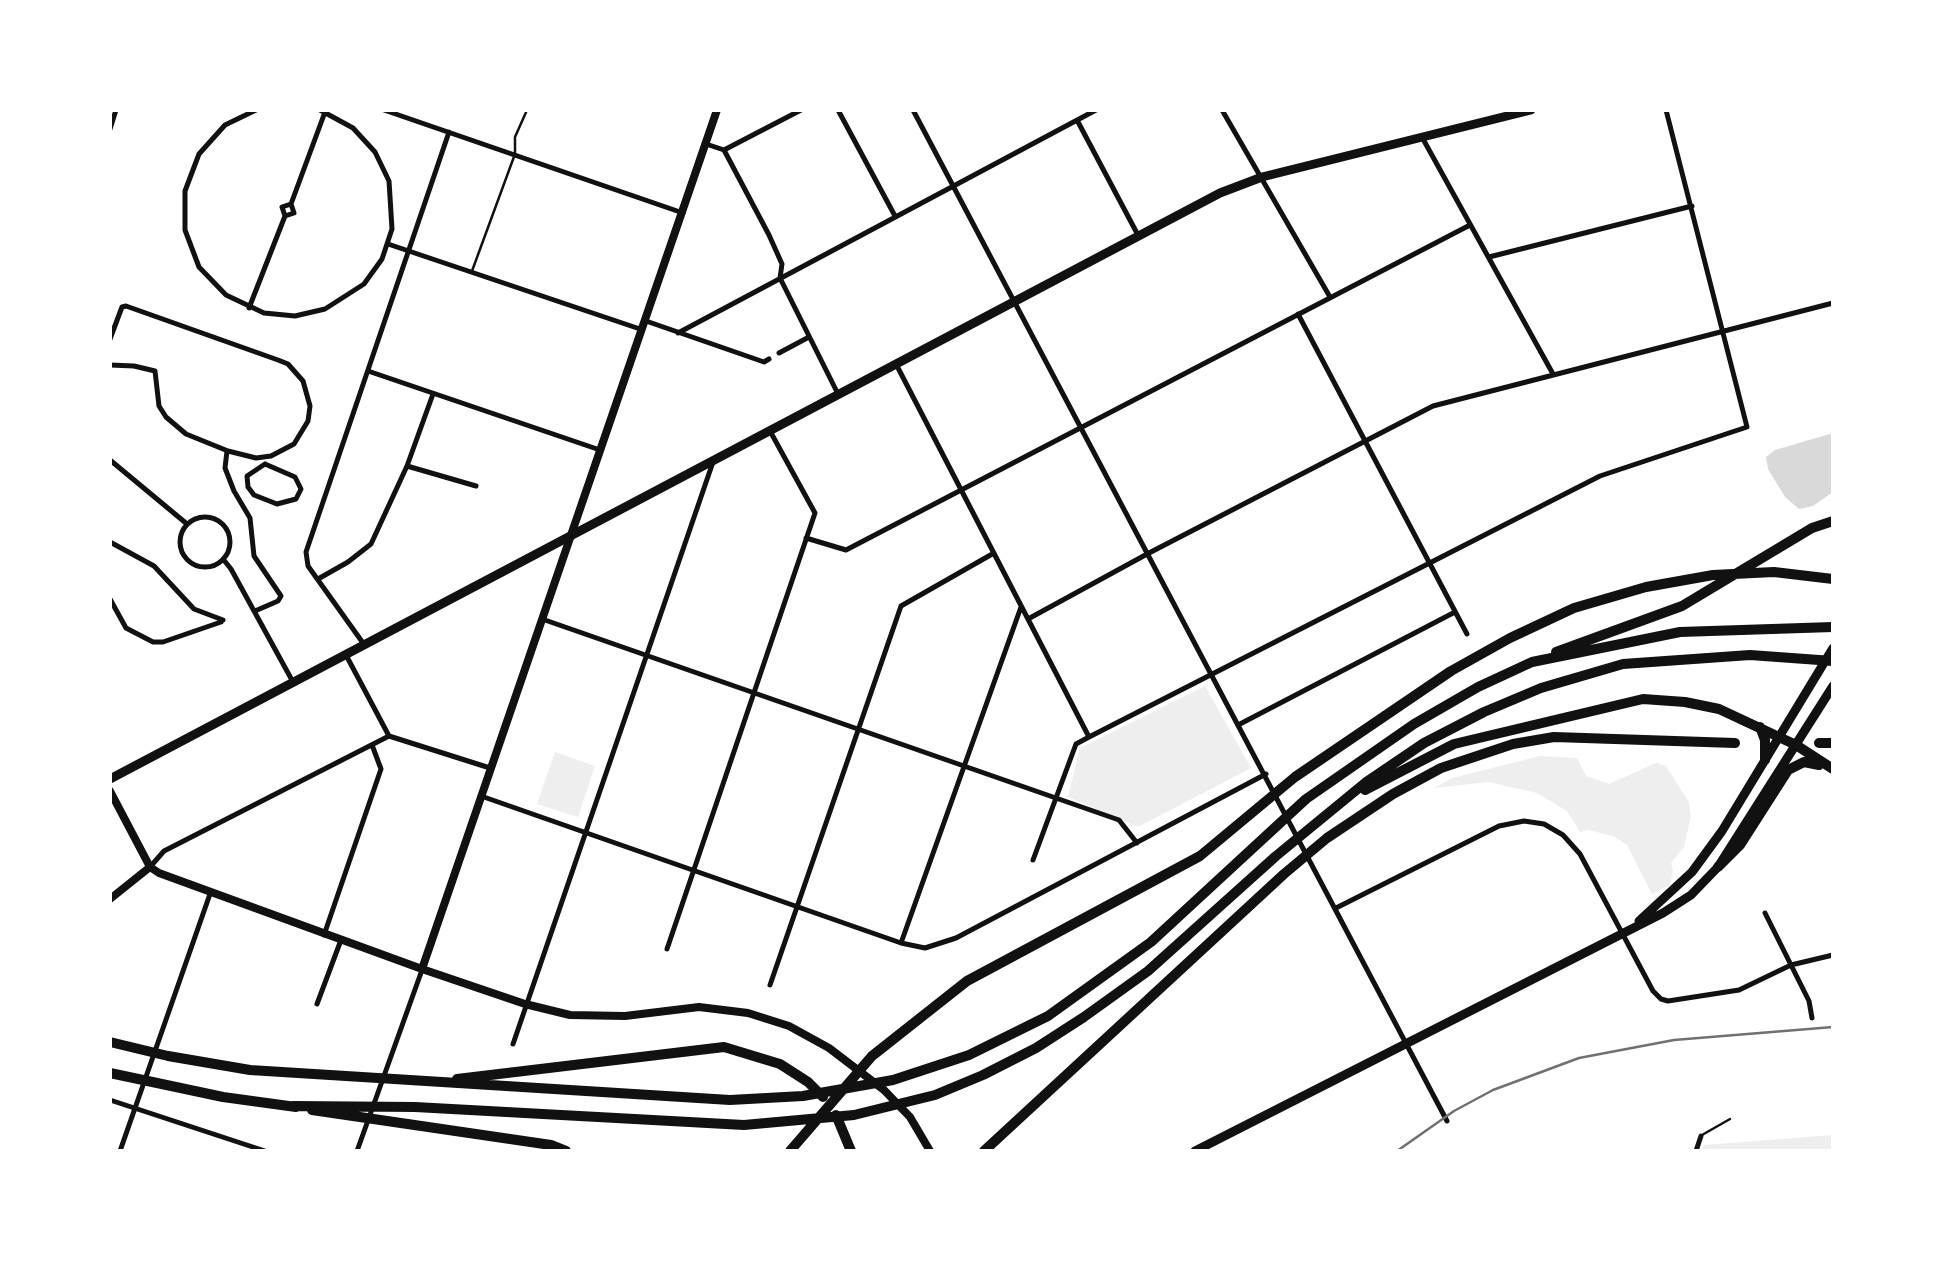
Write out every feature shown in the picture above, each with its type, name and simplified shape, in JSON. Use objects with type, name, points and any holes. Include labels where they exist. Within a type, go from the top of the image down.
[{"type":"highway","points":[[110,1042],[250,1070],[714,1099],[831,1092],[914,1074],[1013,1035],[1088,989],[1151,942],[1306,799],[1414,724],[1532,662],[1682,606],[1833,518]]},
{"type":"highway","points":[[790,1151],[872,1056],[966,981],[1200,856],[1296,777],[1450,671],[1574,608],[1646,587],[1713,575],[1774,572],[1833,580]]},
{"type":"highway","points":[[1532,662],[1680,632],[1833,627]]},
{"type":"highway","points":[[292,1106],[414,1107],[744,1125],[854,1115],[935,1095],[983,1076],[1084,1017],[1148,971],[1317,822],[1424,743],[1484,712],[1541,688],[1623,664],[1750,655],[1833,661]]},
{"type":"highway","points":[[1338,806],[1454,744],[1643,699],[1719,709],[1780,736],[1833,771]]},
{"type":"highway","points":[[1759,726],[1764,736],[1765,760]]},
{"type":"highway","points":[[984,1151],[1284,874],[1327,838],[1393,794],[1441,768],[1513,744],[1596,736],[1735,743]]},
{"type":"highway","points":[[1819,743],[1833,743]]},
{"type":"highway","points":[[1718,867],[1740,845],[1788,770],[1810,762],[1833,771]]},
{"type":"highway","points":[[435,1082],[724,1047],[780,1064],[808,1082],[828,1102],[851,1151]]},
{"type":"highway","points":[[110,1073],[223,1097],[566,1151]]},
{"type":"main road","points":[[422,970],[717,110]]},
{"type":"main road","points":[[110,780],[1220,193],[1262,177],[1531,110]]},
{"type":"main road","points":[[1623,934],[1692,872],[1833,648]]},
{"type":"main road","points":[[1195,1151],[1623,934],[1691,895],[1718,867],[1832,687]]},
{"type":"main road","points":[[110,790],[150,867],[161,875],[422,970],[570,1015],[600,1017],[688,1008],[748,1012],[790,1026],[830,1048],[884,1090],[910,1117],[930,1151]]},
{"type":"main road","points":[[110,899],[150,867]]},
{"type":"street","points":[[110,129],[116,110]]},
{"type":"street","points":[[249,308],[285,216],[294,213],[291,204],[323,111],[354,128],[376,152],[389,181],[394,212],[388,244],[364,284],[325,310],[279,316],[249,308],[216,287],[199,266],[188,243],[183,204],[188,178],[206,144],[226,125],[256,110]]},
{"type":"street","points":[[384,110],[683,213]]},
{"type":"street","points":[[724,150],[801,110]]},
{"type":"street","points":[[838,110],[895,216]]},
{"type":"street","points":[[913,110],[1447,1121]]},
{"type":"street","points":[[678,333],[1096,110]]},
{"type":"street","points":[[1223,110],[1330,297]]},
{"type":"street","points":[[1033,860],[1076,744],[1600,476],[1747,426],[1666,110]]},
{"type":"street","points":[[1078,120],[1139,237]]},
{"type":"street","points":[[365,645],[305,560],[306,552],[449,132]]},
{"type":"street","points":[[1422,136],[1553,374]]},
{"type":"street","points":[[706,144],[724,150],[782,264],[780,278],[838,394]]},
{"type":"street","points":[[1489,257],[1692,206]]},
{"type":"street","points":[[806,538],[846,550],[1470,225]]},
{"type":"street","points":[[388,244],[471,273],[764,362],[768,360]]},
{"type":"street","points":[[1028,620],[1433,406],[1833,303]]},
{"type":"street","points":[[110,339],[122,307],[126,306],[288,364],[306,387],[308,421],[294,444],[265,461],[247,476],[254,495],[278,504],[296,499],[301,490],[295,477],[265,461],[186,434],[166,417],[158,406],[155,371],[110,365]]},
{"type":"street","points":[[1298,314],[1467,634]]},
{"type":"street","points":[[779,354],[809,336]]},
{"type":"street","points":[[896,364],[1089,737]]},
{"type":"street","points":[[368,371],[600,450]]},
{"type":"street","points":[[318,579],[371,544],[407,466],[433,394]]},
{"type":"street","points":[[666,949],[815,513],[770,430]]},
{"type":"street","points":[[228,450],[225,468],[250,518],[254,556],[281,596],[255,611]]},
{"type":"street","points":[[110,460],[186,524]]},
{"type":"street","points":[[513,1044],[713,462]]},
{"type":"street","points":[[407,466],[476,486]]},
{"type":"street","points":[[200,516],[222,524],[230,546],[223,560],[209,567],[187,560],[180,546],[186,524],[200,516]]},
{"type":"street","points":[[110,542],[154,566],[194,609],[223,620],[153,642],[126,628],[110,599]]},
{"type":"street","points":[[770,986],[900,606],[994,553]]},
{"type":"street","points":[[223,560],[293,682]]},
{"type":"street","points":[[901,943],[1021,606]]},
{"type":"street","points":[[1240,724],[1456,612]]},
{"type":"street","points":[[542,619],[1119,820],[1137,844]]},
{"type":"street","points":[[346,655],[390,736],[490,768]]},
{"type":"street","points":[[150,867],[164,851],[390,736]]},
{"type":"street","points":[[324,935],[381,769],[372,745]]},
{"type":"street","points":[[482,796],[797,908],[924,948],[944,944],[1266,774]]},
{"type":"street","points":[[1336,908],[1499,826],[1524,821],[1544,824],[1562,835],[1584,862],[1653,991],[1661,999],[1668,1002],[1740,990],[1791,965],[1833,955]]},
{"type":"street","points":[[120,1151],[210,894]]},
{"type":"street","points":[[1765,913],[1809,1001],[1812,1018]]},
{"type":"street","points":[[317,1004],[341,940]]},
{"type":"street","points":[[358,1151],[422,970]]},
{"type":"street","points":[[110,1100],[265,1151]]},
{"type":"street","points":[[1696,1151],[1701,1136]]},
{"type":"lane","points":[[471,273],[527,110]]},
{"type":"lane","points":[[1701,1136],[1730,1119]]},
{"type":"shaded area","points":[[1833,433],[1833,492],[1813,506],[1799,509],[1785,497],[1768,469],[1766,457],[1775,450]]},
{"type":"shaded area","points":[[1205,686],[1251,768],[1138,827],[1068,797],[1080,748]]},
{"type":"shaded area","points":[[555,752],[595,766],[578,817],[537,804]]},
{"type":"shaded area","points":[[1540,756],[1577,758],[1586,776],[1609,784],[1656,763],[1666,766],[1689,802],[1691,816],[1684,847],[1671,863],[1670,885],[1652,894],[1627,845],[1615,837],[1589,830],[1580,832],[1567,811],[1537,793],[1488,782],[1434,788],[1452,778]]},
{"type":"shaded area","points":[[1833,1135],[1833,1151],[1702,1151],[1704,1145]]},
{"type":"railway","points":[[1397,1151],[1454,1111],[1493,1090],[1579,1058],[1674,1040],[1833,1027]]}]
